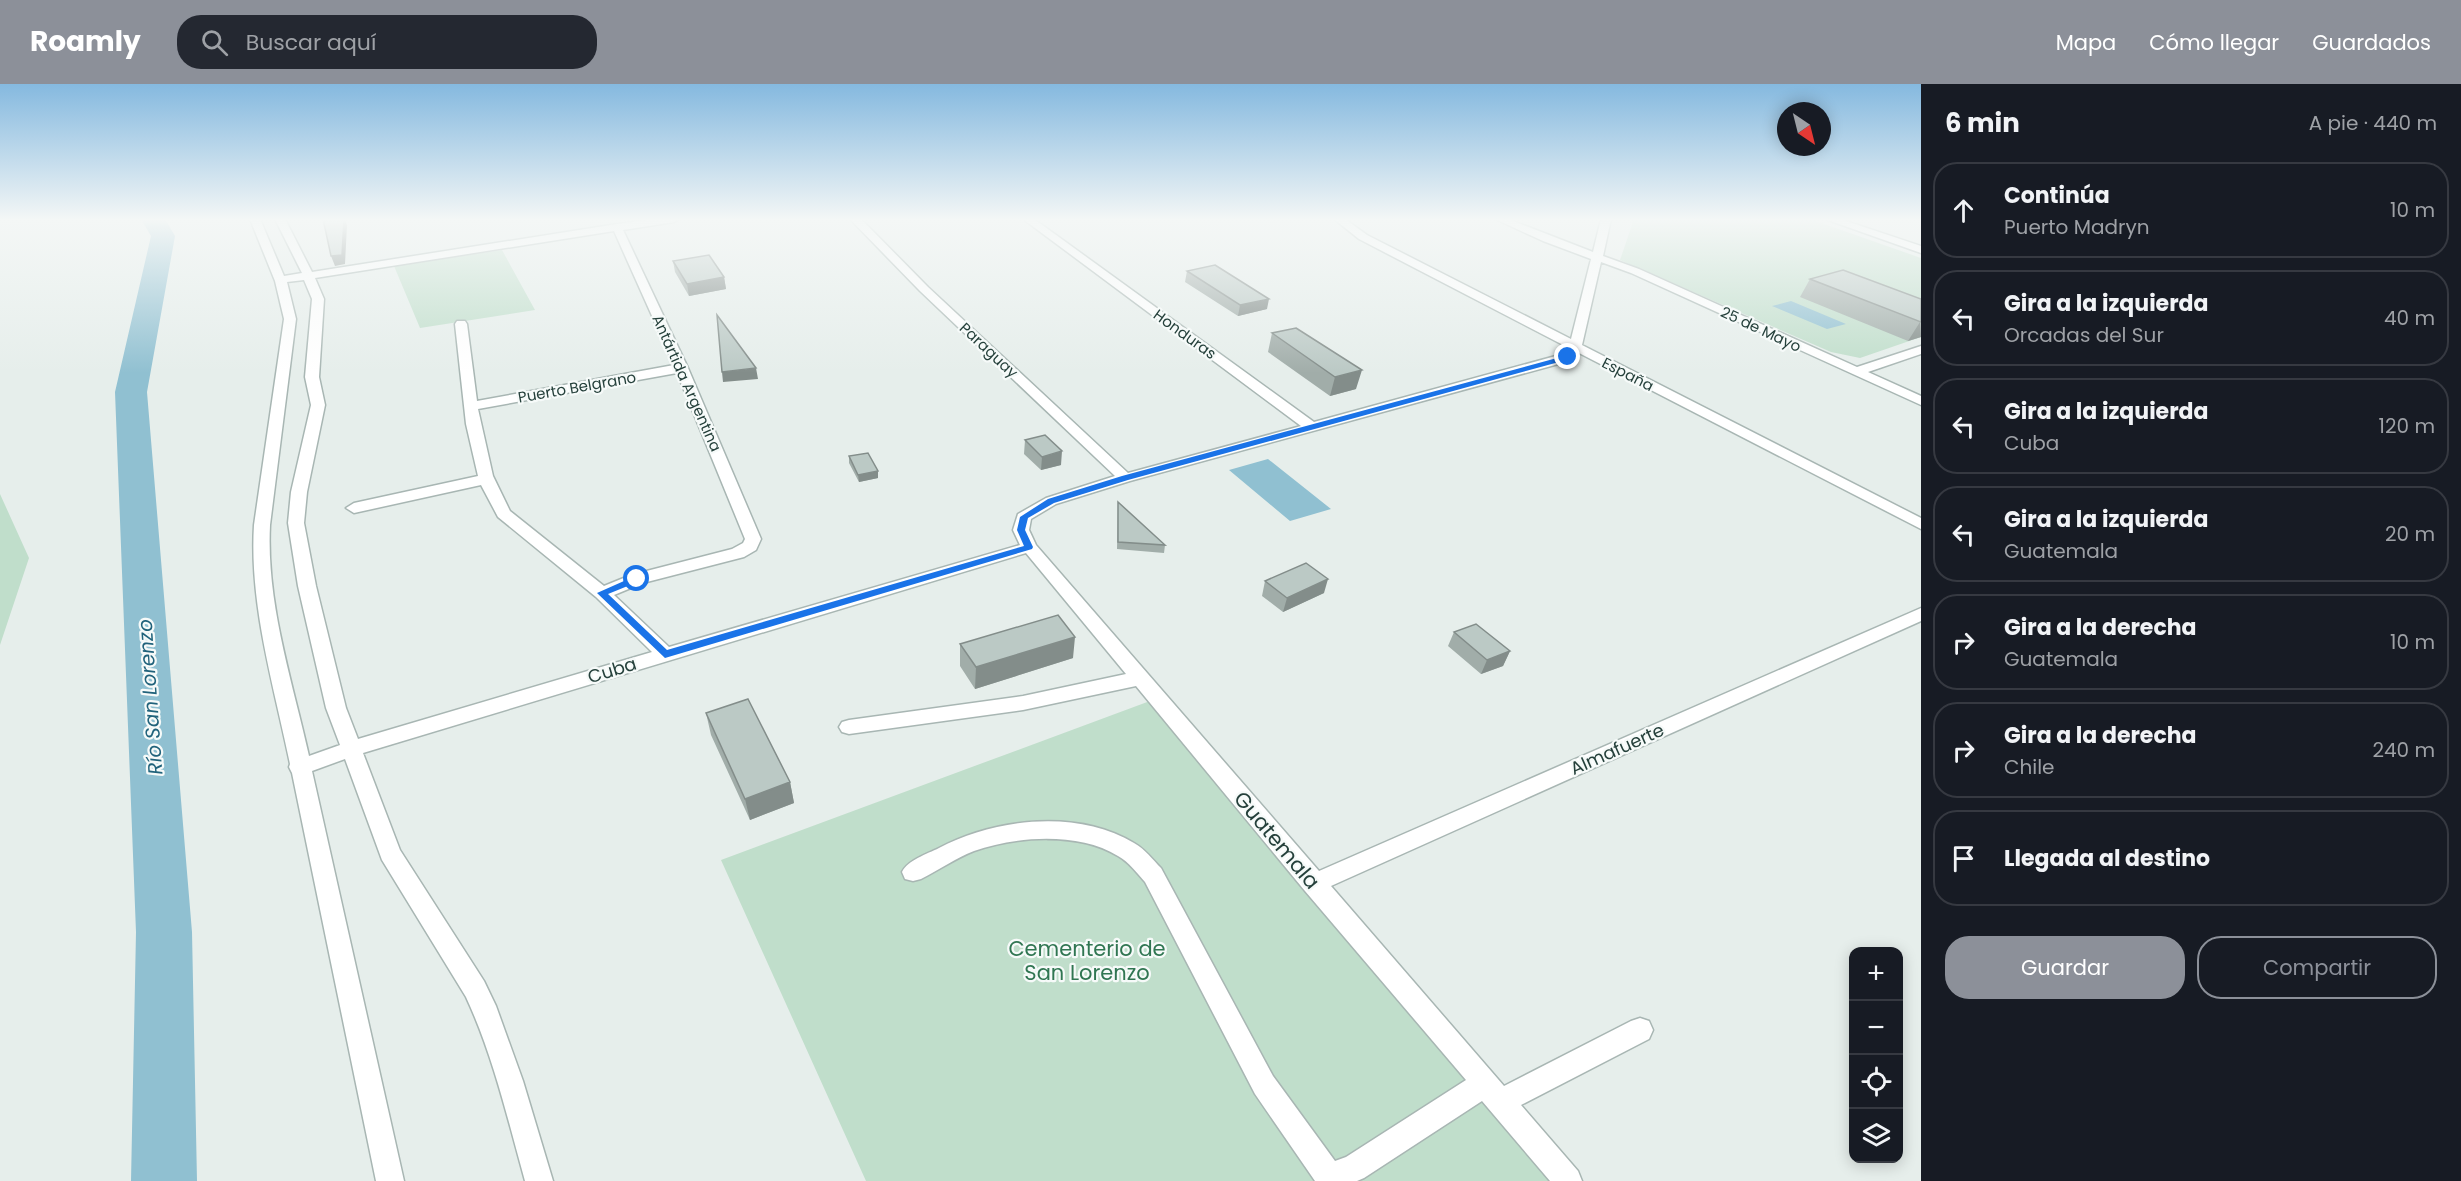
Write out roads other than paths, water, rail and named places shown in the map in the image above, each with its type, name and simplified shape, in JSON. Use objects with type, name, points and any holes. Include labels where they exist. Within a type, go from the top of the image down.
[{"type":"street","points":[[276,270],[290,319],[260,559],[263,591],[390,1181]]},
{"type":"street","points":[[306,270],[318,299],[312,377],[318,405],[299,492],[296,523],[307,586],[336,708],[390,854],[475,989],[487,1014],[539,1181]]},
{"type":"street","points":[[280,280],[333,270]]},
{"type":"street","name":"Antártida Argentina","points":[[602,593],[637,579],[738,553],[750,546],[753,539],[682,368],[638,270]]},
{"type":"street","name":"Paraguay","points":[[905,270],[1125,478]]},
{"type":"street","name":"Honduras","points":[[1098,270],[1312,427]]},
{"type":"street","name":"España","points":[[1423,270],[1571,352],[1921,524]]},
{"type":"street","points":[[1571,352],[1591,270]]},
{"type":"street","name":"25 de Mayo","points":[[1633,270],[1921,402]]},
{"type":"street","points":[[462,324],[471,406],[486,479],[497,505],[504,514],[602,593],[665,654]]},
{"type":"street","points":[[1856,372],[1921,350]]},
{"type":"street","name":"Guatemala","points":[[1568,1181],[1313,884],[1029,547],[1021,530],[1024,517],[1051,501],[1571,352]]},
{"type":"street","name":"Puerto Belgrano","points":[[471,406],[682,368]]},
{"type":"street","points":[[354,508],[486,479]]},
{"type":"street","name":"Cuba","points":[[299,766],[665,654],[1029,547]]},
{"type":"street","name":"Almafuerte","points":[[1313,884],[1921,614]]},
{"type":"street","points":[[849,727],[1023,703],[1140,678]]},
{"type":"street","points":[[913,872],[973,842],[1029,832],[1072,832],[1099,836],[1128,850],[1153,875],[1264,1085],[1330,1179],[1492,1093],[1640,1030]]},
{"type":"water","points":[[1791,301],[1846,324],[1827,329],[1772,306]]},
{"type":"water","points":[[1268,459],[1331,509],[1290,521],[1229,470]]},
{"type":"waterway","name":"Río San Lorenzo","points":[[156,270],[131,392],[164,932],[164,1181]]},
{"type":"park label","name":"Cementerio de San Lorenzo","points":[[1087,960]]}]
